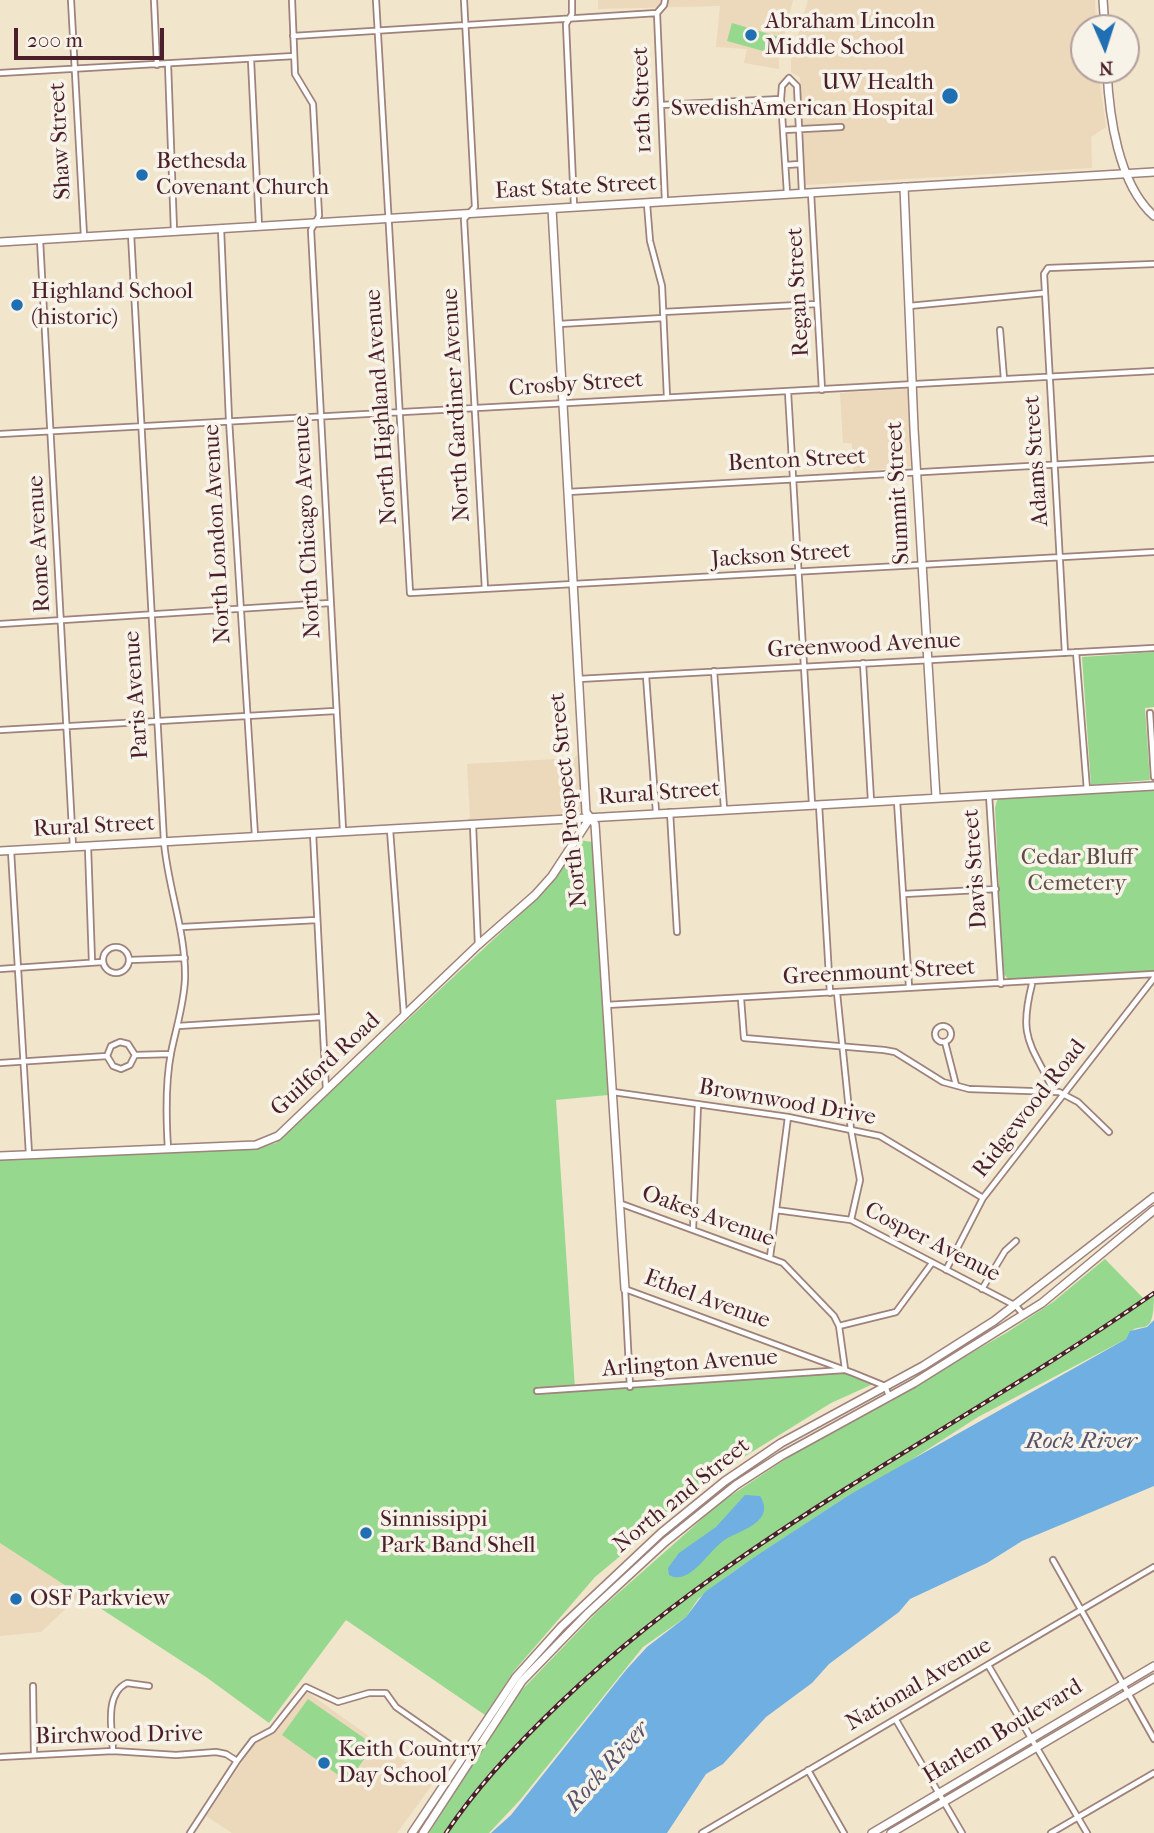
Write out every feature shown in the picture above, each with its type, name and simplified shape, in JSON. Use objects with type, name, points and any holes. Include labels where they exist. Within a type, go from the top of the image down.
[{"type":"street","name":"Shaw Street","points":[[71,0],[84,237]]},
{"type":"street","points":[[154,0],[157,65]]},
{"type":"street","name":"North Chicago Avenue","points":[[292,0],[295,74],[313,104],[319,216],[311,230],[343,830]]},
{"type":"street","name":"North Highland Avenue","points":[[376,0],[386,219],[401,412],[410,593]]},
{"type":"street","name":"North Gardiner Avenue","points":[[464,0],[475,207],[467,216],[474,409],[485,589]]},
{"type":"street","points":[[572,0],[572,14],[566,24],[574,207]]},
{"type":"street","name":"12th Street","points":[[664,0],[664,5],[657,13],[664,202]]},
{"type":"street","points":[[293,36],[657,13]]},
{"type":"street","points":[[0,73],[294,56]]},
{"type":"street","points":[[251,59],[259,227]]},
{"type":"street","points":[[168,64],[174,232]]},
{"type":"street","points":[[787,194],[781,99],[782,86],[789,78],[797,86],[802,194]]},
{"type":"street","points":[[1108,84],[1111,120],[1127,174],[1135,194],[1154,216]]},
{"type":"street","points":[[661,105],[781,99]]},
{"type":"street","points":[[784,130],[841,127]]},
{"type":"street","points":[[786,165],[800,164]]},
{"type":"street","name":"East State Street","points":[[0,242],[467,216],[574,207],[1154,172]]},
{"type":"street","name":"Summit Street","points":[[904,187],[912,385],[936,797]]},
{"type":"street","name":"Regan Street","points":[[811,193],[821,390]]},
{"type":"street","points":[[647,203],[650,241],[662,286],[667,397]]},
{"type":"street","name":"North Prospect Street","points":[[552,209],[576,679],[586,812],[595,824],[630,1387]]},
{"type":"street","name":"North London Avenue","points":[[221,229],[229,420],[255,836]]},
{"type":"street","name":"Paris Avenue","points":[[131,234],[164,842],[166,865],[182,927],[185,958],[184,995],[171,1054],[167,1088],[168,1149]]},
{"type":"street","name":"Rome Avenue","points":[[40,240],[73,847]]},
{"type":"street","name":"Adams Street","points":[[1065,653],[1044,274],[1048,268],[1154,264]]},
{"type":"street","points":[[909,306],[1045,293]]},
{"type":"street","points":[[558,324],[817,304]]},
{"type":"street","points":[[1000,330],[1004,379]]},
{"type":"street","name":"Crosby Street","points":[[0,434],[141,424],[474,409],[1154,371]]},
{"type":"street","points":[[788,392],[803,666],[830,993]]},
{"type":"street","name":"Benton Street","points":[[567,492],[1154,459]]},
{"type":"street","name":"Jackson Street","points":[[410,593],[1154,552]]},
{"type":"street","points":[[0,624],[330,603]]},
{"type":"street","name":"Greenwood Avenue","points":[[576,679],[1154,648]]},
{"type":"street","points":[[1076,652],[1087,790]]},
{"type":"street","points":[[863,663],[871,801]]},
{"type":"street","points":[[714,671],[724,808]]},
{"type":"street","points":[[646,676],[656,812]]},
{"type":"street","points":[[0,730],[335,711]]},
{"type":"street","points":[[1150,713],[1154,777]]},
{"type":"street","name":"Rural Street","points":[[0,851],[590,818],[670,811],[1154,786]]},
{"type":"street","name":"Davis Street","points":[[989,794],[1000,984]]},
{"type":"street","points":[[897,800],[909,987]]},
{"type":"street","points":[[670,811],[677,932]]},
{"type":"street","name":"Guilford Road","points":[[0,1156],[256,1145],[269,1141],[327,1091],[545,884],[590,818]]},
{"type":"street","points":[[472,824],[478,945]]},
{"type":"street","points":[[390,829],[404,1018]]},
{"type":"street","points":[[313,832],[327,1091]]},
{"type":"street","points":[[88,846],[92,962]]},
{"type":"street","points":[[11,851],[29,1154]]},
{"type":"street","points":[[904,894],[996,889]]},
{"type":"street","points":[[182,927],[317,920]]},
{"type":"street","points":[[102,962],[106,952],[115,948],[124,950],[130,960]]},
{"type":"street","points":[[130,960],[185,958]]},
{"type":"street","points":[[102,962],[108,971],[117,974],[126,969],[130,960]]},
{"type":"street","points":[[0,969],[102,962]]},
{"type":"street","name":"Greenmount Street","points":[[606,1005],[1154,976]]},
{"type":"street","name":"Ridgewood Road","points":[[947,1270],[983,1198],[1154,976]]},
{"type":"street","points":[[1032,984],[1025,1013],[1027,1037],[1031,1051],[1053,1090]]},
{"type":"street","points":[[837,993],[851,1130],[860,1180],[851,1220]]},
{"type":"street","points":[[741,999],[744,1038],[895,1052],[930,1076],[956,1086],[979,1090],[1053,1090],[1078,1102],[1109,1132]]},
{"type":"street","points":[[178,1026],[322,1017]]},
{"type":"street","points":[[107,1056],[111,1046],[120,1042],[128,1044],[135,1055]]},
{"type":"street","points":[[945,1042],[956,1086]]},
{"type":"street","points":[[135,1055],[171,1054]]},
{"type":"street","points":[[107,1056],[113,1066],[121,1069],[130,1065],[135,1055]]},
{"type":"street","points":[[0,1063],[107,1056]]},
{"type":"street","name":"Brownwood Drive","points":[[610,1092],[788,1117],[880,1136],[983,1198]]},
{"type":"street","points":[[693,1229],[698,1104]]},
{"type":"street","points":[[770,1257],[788,1117]]},
{"type":"street","name":"North 2nd Street","points":[[412,1833],[516,1677],[561,1627],[661,1533],[725,1480],[780,1443],[923,1366],[1016,1306],[1154,1197]]},
{"type":"street","name":"Oakes Avenue","points":[[619,1202],[782,1263],[834,1316],[839,1326]]},
{"type":"street","name":"Cosper Avenue","points":[[776,1210],[851,1220],[1016,1306],[1023,1315]]},
{"type":"street","name":"North 2nd Street","points":[[422,1833],[522,1681],[588,1613],[665,1542],[736,1485],[781,1456],[889,1396],[1023,1315],[1089,1266],[1154,1210]]},
{"type":"street","points":[[982,1289],[1005,1251],[1016,1241]]},
{"type":"street","points":[[845,1369],[839,1326],[896,1312],[932,1263]]},
{"type":"street","name":"Ethel Avenue","points":[[625,1289],[886,1386]]},
{"type":"street","name":"Arlington Avenue","points":[[537,1391],[630,1387],[845,1369]]},
{"type":"street","points":[[886,1386],[889,1396]]},
{"type":"street","points":[[1052,1560],[1154,1739]]},
{"type":"street","name":"National Avenue","points":[[702,1833],[1154,1567]]},
{"type":"street","points":[[988,1665],[1087,1833]]},
{"type":"street","name":"Harlem Boulevard","points":[[872,1833],[1154,1665]]},
{"type":"street","name":"Harlem Boulevard","points":[[891,1833],[1154,1678]]},
{"type":"street","points":[[113,1751],[111,1707],[116,1693],[127,1683],[149,1686]]},
{"type":"street","points":[[33,1686],[34,1754]]},
{"type":"street","points":[[190,1833],[237,1760],[254,1740],[271,1730],[306,1687],[338,1702],[369,1693],[386,1693],[396,1707],[465,1755]]},
{"type":"street","points":[[895,1720],[962,1833]]},
{"type":"street","name":"Birchwood Drive","points":[[0,1757],[113,1751],[176,1755],[216,1752],[237,1760]]},
{"type":"street","points":[[406,1833],[456,1767]]},
{"type":"street","points":[[808,1770],[844,1833]]},
{"type":"street","points":[[1051,1833],[1154,1773]]},
{"type":"shaded area","name":"Abraham Lincoln Middle School","points":[[598,0],[793,0],[779,58],[779,69],[744,63],[747,49],[716,47],[720,6],[598,9]]},
{"type":"shaded area","name":"UW Health SwedishAmerican Hospital","points":[[808,0],[1095,0],[1096,14],[1070,14],[1070,84],[1100,84],[1106,127],[1091,137],[1092,168],[804,185],[800,77],[791,72],[791,60]]},
{"type":"shaded area","points":[[906,389],[910,393],[914,466],[853,472],[852,443],[843,443],[840,393]]},
{"type":"shaded area","points":[[579,752],[582,810],[579,813],[467,821],[470,817],[467,764],[575,758]]},
{"type":"shaded area","points":[[0,1543],[80,1595],[41,1632],[0,1636]]},
{"type":"shaded area","name":"Keith Country Day School","points":[[307,1692],[434,1782],[397,1833],[232,1833],[206,1816],[255,1743],[280,1724]]},
{"type":"green space","points":[[732,23],[779,37],[774,54],[727,41]]},
{"type":"green space","points":[[1154,652],[1154,707],[1145,708],[1150,780],[1091,785],[1082,657]]},
{"type":"green space","name":"Cedar Bluff Cemetery","points":[[1154,788],[1154,972],[1009,980],[1003,973],[995,808],[998,797]]},
{"type":"green space","points":[[579,840],[592,842],[608,1095],[556,1100],[575,1389],[845,1369],[873,1384],[831,1403],[726,1468],[595,1577],[514,1671],[485,1715],[346,1620],[269,1723],[206,1677],[0,1543],[0,1159],[258,1148],[276,1143],[542,894]]},
{"type":"green space","points":[[1105,1259],[1144,1299],[1154,1293],[1153,1310],[1148,1325],[1135,1329],[1126,1339],[978,1417],[877,1482],[849,1495],[733,1572],[698,1599],[686,1617],[643,1647],[520,1800],[489,1833],[429,1833],[516,1696],[597,1612],[720,1503],[793,1454],[1006,1333],[1053,1302]]},
{"type":"green space","points":[[308,1699],[374,1745],[348,1782],[282,1735]]},
{"type":"water","name":"Rock River","points":[[1154,1320],[1154,1486],[1022,1541],[987,1563],[910,1599],[899,1612],[829,1664],[812,1683],[766,1717],[723,1764],[706,1774],[667,1833],[491,1833],[511,1815],[626,1670],[647,1647],[686,1617],[705,1592],[849,1495],[1126,1339],[1130,1331],[1147,1327]]},
{"type":"water","points":[[745,1495],[760,1496],[764,1505],[764,1512],[755,1524],[726,1539],[685,1576],[669,1575],[668,1568],[679,1553],[716,1527]]},
{"type":"railway","points":[[446,1833],[485,1781],[545,1717],[629,1642],[700,1587],[774,1535],[1003,1392],[1154,1293]]},
{"type":"place","name":"Abraham Lincoln Middle School","points":[[751,35]]},
{"type":"place","name":"UW Health SwedishAmerican Hospital","points":[[950,96]]},
{"type":"place","name":"Bethesda Covenant Church","points":[[142,175]]},
{"type":"place","name":"Highland School (historic)","points":[[17,305]]},
{"type":"place","name":"Sinnissippi Park Band Shell","points":[[366,1533]]},
{"type":"place","name":"OSF Parkview","points":[[16,1599]]},
{"type":"place","name":"Keith Country Day School","points":[[324,1763]]}]
